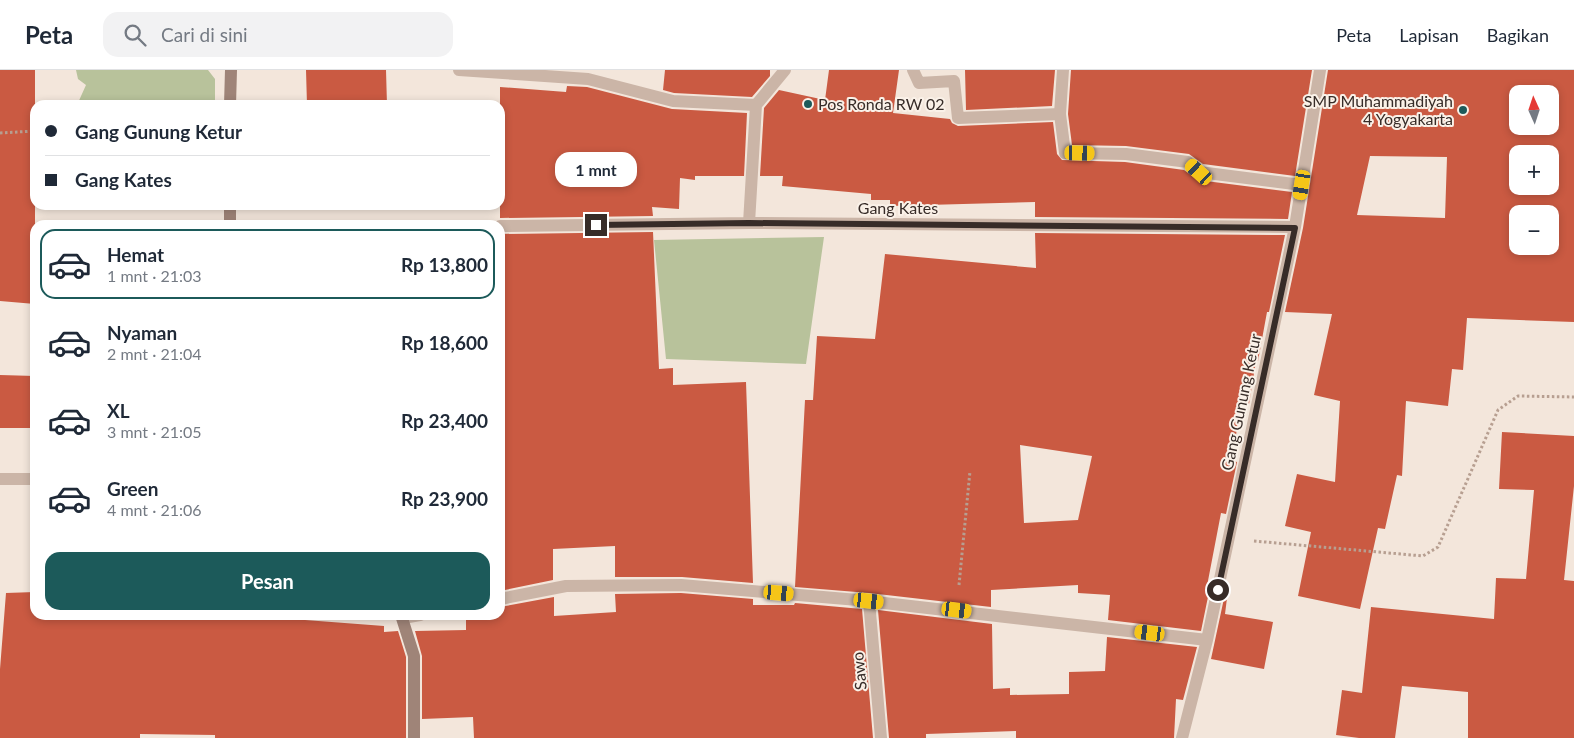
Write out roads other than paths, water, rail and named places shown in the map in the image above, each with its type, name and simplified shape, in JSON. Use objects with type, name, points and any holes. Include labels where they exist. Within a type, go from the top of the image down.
[{"type":"main road","points":[[230,100],[231,70]]},
{"type":"main road","points":[[403,620],[414,656],[414,738]]},
{"type":"street","points":[[459,70],[588,79],[673,100],[756,105]]},
{"type":"street","points":[[749,223],[756,105],[785,70]]},
{"type":"street","points":[[913,70],[919,83],[955,76],[958,118],[1060,114]]},
{"type":"street","points":[[1063,70],[1060,114],[1065,153],[1135,155],[1188,162],[1199,172],[1302,185]]},
{"type":"street","name":"Gang Gunung Ketur","points":[[1182,738],[1207,640],[1295,228],[1320,70]]},
{"type":"street","name":"Gang Kates","points":[[505,226],[749,223],[1295,228]]},
{"type":"street","points":[[0,479],[30,479]]},
{"type":"street","points":[[505,598],[566,586],[681,585],[957,610],[1207,640]]},
{"type":"street","name":"Sawo","points":[[869,601],[881,738]]},
{"type":"place","name":"Pos Ronda RW 02","points":[[808,104]]},
{"type":"place","name":"SMP Muhammadiyah 4 Yogyakarta","points":[[1463,110]]}]
